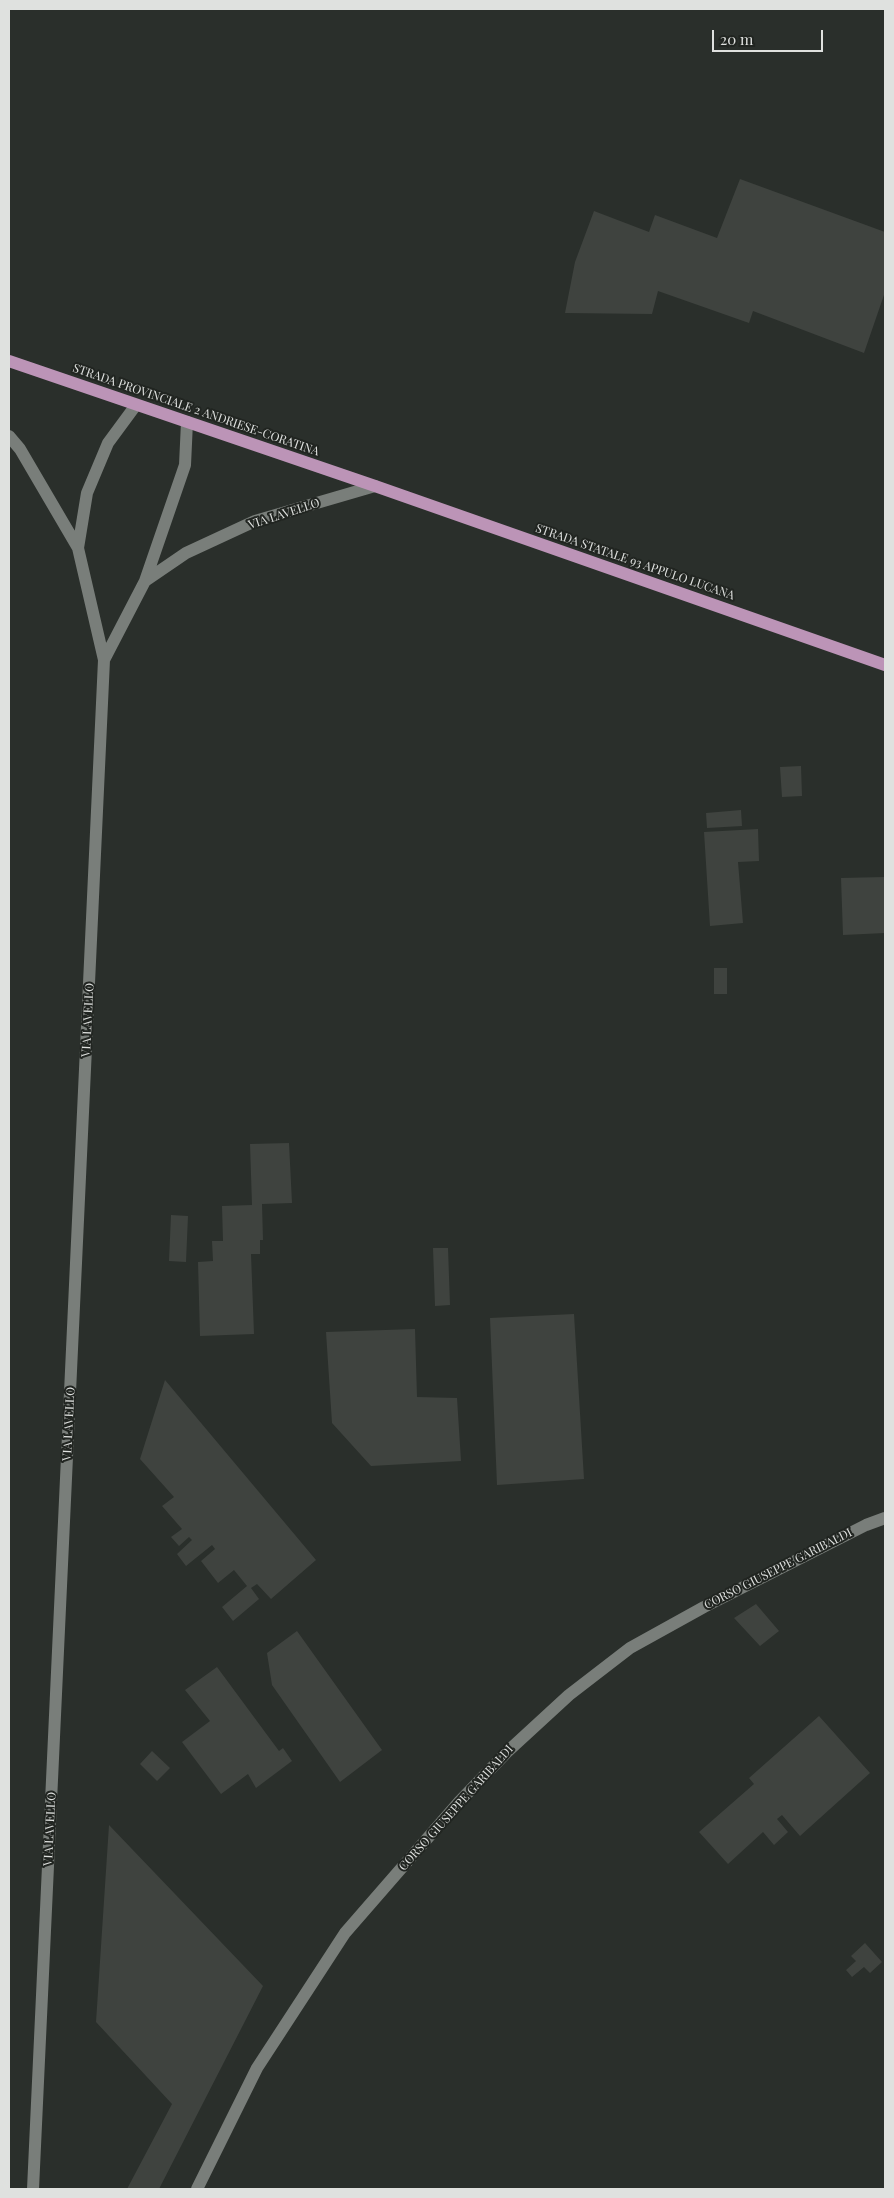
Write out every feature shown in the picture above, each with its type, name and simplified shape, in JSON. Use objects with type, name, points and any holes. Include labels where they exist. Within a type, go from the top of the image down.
[{"type":"main road","name":"STRADA PROVINCIALE 2 ANDRIESE-CORATINA","points":[[9,362],[375,486]]},
{"type":"main road","name":"STRADA STATALE 93 APPULO LUCANA","points":[[375,486],[885,664]]},
{"type":"street","name":"VIA LAVELLO","points":[[78,548],[87,493],[108,443],[136,405]]},
{"type":"street","name":"VIA LAVELLO","points":[[104,660],[145,581],[185,465],[187,422]]},
{"type":"street","name":"VIA LAVELLO","points":[[9,436],[20,450],[78,548],[104,660],[34,2189]]},
{"type":"street","name":"VIA LAVELLO","points":[[145,581],[186,553],[255,521],[375,486]]},
{"type":"street","name":"CORSO GIUSEPPE GARIBALDI","points":[[197,2189],[257,2068],[345,1933],[459,1802],[506,1752],[569,1695],[630,1648],[704,1607],[866,1525],[885,1518]]},
{"type":"building","points":[[740,179],[885,232],[885,292],[864,353],[753,311],[749,323],[658,291],[652,314],[565,313],[575,262],[594,211],[649,232],[655,215],[717,238]]},
{"type":"building","points":[[801,766],[802,796],[782,797],[780,767]]},
{"type":"building","points":[[741,810],[742,826],[707,828],[706,813]]},
{"type":"building","points":[[758,829],[759,861],[738,862],[743,923],[710,926],[704,832]]},
{"type":"building","points":[[885,877],[885,933],[843,935],[841,878]]},
{"type":"building","points":[[714,968],[727,968],[727,994],[714,994]]},
{"type":"building","points":[[289,1143],[292,1203],[262,1204],[263,1240],[260,1240],[260,1254],[251,1254],[254,1334],[200,1336],[198,1262],[213,1261],[212,1241],[223,1241],[222,1206],[252,1205],[250,1144]]},
{"type":"building","points":[[171,1215],[188,1216],[186,1262],[169,1261]]},
{"type":"building","points":[[433,1248],[448,1248],[450,1305],[435,1306]]},
{"type":"building","points":[[574,1314],[584,1479],[497,1485],[490,1318]]},
{"type":"building","points":[[415,1329],[417,1397],[457,1398],[461,1461],[371,1466],[332,1423],[326,1332]]},
{"type":"building","points":[[165,1380],[316,1560],[271,1599],[257,1584],[251,1588],[259,1599],[233,1621],[222,1607],[247,1586],[234,1570],[218,1583],[201,1561],[215,1549],[212,1545],[186,1566],[177,1554],[192,1540],[189,1537],[179,1546],[171,1537],[182,1529],[162,1506],[174,1497],[140,1459]]},
{"type":"building","points":[[756,1604],[779,1631],[760,1646],[734,1618]]},
{"type":"building","points":[[297,1631],[382,1750],[340,1782],[272,1685],[267,1653]]},
{"type":"building","points":[[217,1667],[279,1751],[283,1748],[292,1761],[256,1788],[248,1774],[221,1794],[182,1742],[210,1721],[185,1690]]},
{"type":"building","points":[[819,1716],[870,1773],[800,1836],[782,1815],[777,1819],[788,1832],[774,1845],[763,1832],[728,1864],[699,1832],[754,1784],[749,1778]]},
{"type":"building","points":[[152,1751],[170,1768],[157,1781],[140,1764]]},
{"type":"building","points":[[109,1825],[263,1986],[159,2189],[127,2189],[172,2104],[96,2022]]},
{"type":"building","points":[[865,1943],[882,1962],[870,1973],[864,1967],[852,1977],[846,1970],[856,1961],[851,1956]]}]
